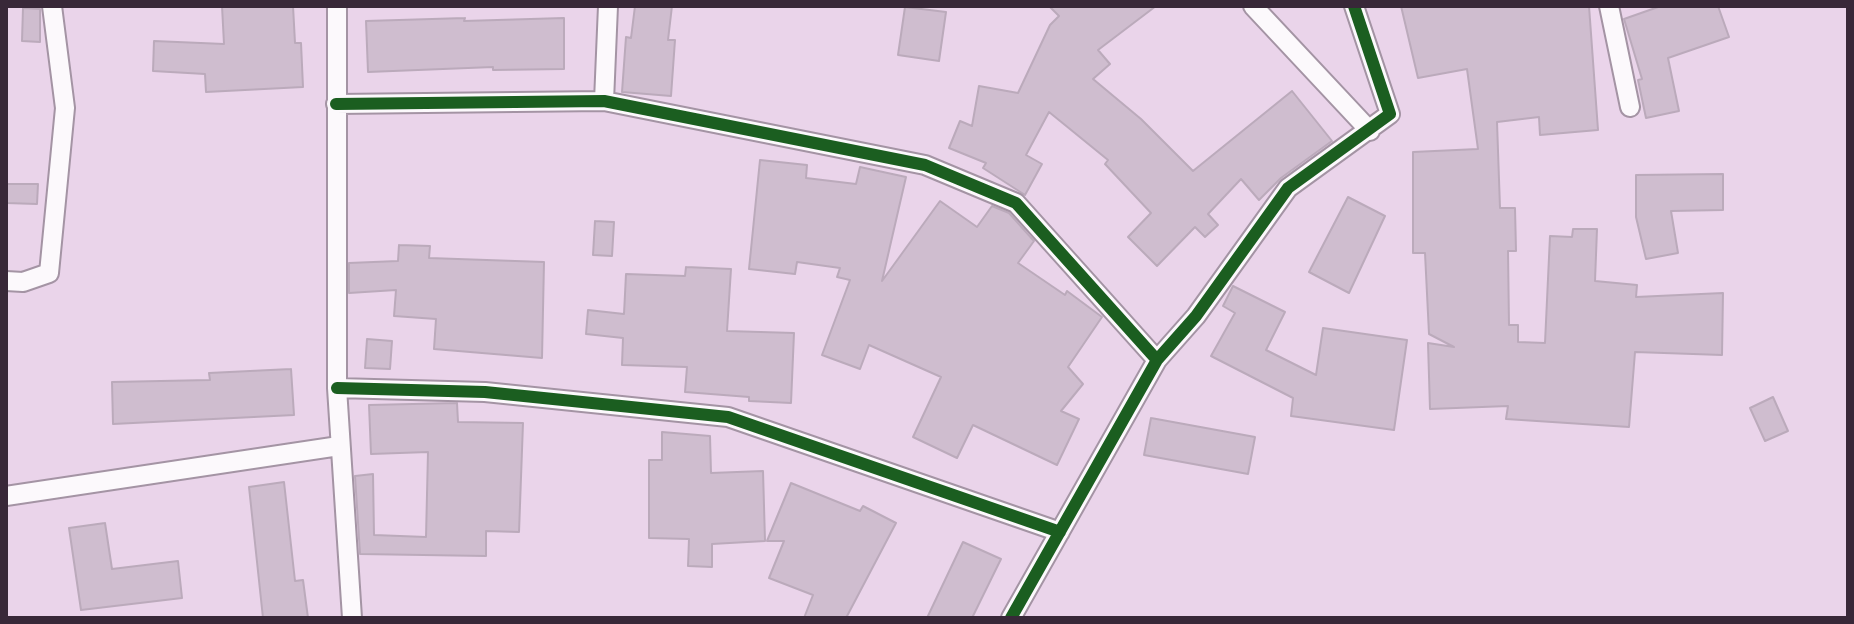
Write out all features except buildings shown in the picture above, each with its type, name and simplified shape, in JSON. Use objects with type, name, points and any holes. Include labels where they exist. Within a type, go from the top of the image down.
[{"type":"street","points":[[6,281],[23,282],[49,273],[65,108],[52,6]]},
{"type":"street","points":[[337,6],[337,388],[352,618]]},
{"type":"street","points":[[604,101],[608,6]]},
{"type":"street","points":[[1253,6],[1370,131]]},
{"type":"street","points":[[1011,618],[1157,360],[1196,316],[1288,188],[1390,114],[1354,6]]},
{"type":"street","points":[[1609,6],[1630,107]]},
{"type":"street","points":[[336,104],[604,101],[925,165],[1016,203],[1157,360]]},
{"type":"street","points":[[337,388],[485,392],[728,417],[1060,532]]},
{"type":"street","points":[[6,496],[339,446]]},
{"type":"cycle path","points":[[1011,618],[1157,360],[1196,316],[1288,188],[1390,114],[1354,6]]},
{"type":"cycle path","points":[[336,104],[604,101],[925,165],[1016,203],[1157,360]]},
{"type":"cycle path","points":[[337,388],[485,392],[728,417],[1060,532]]}]
